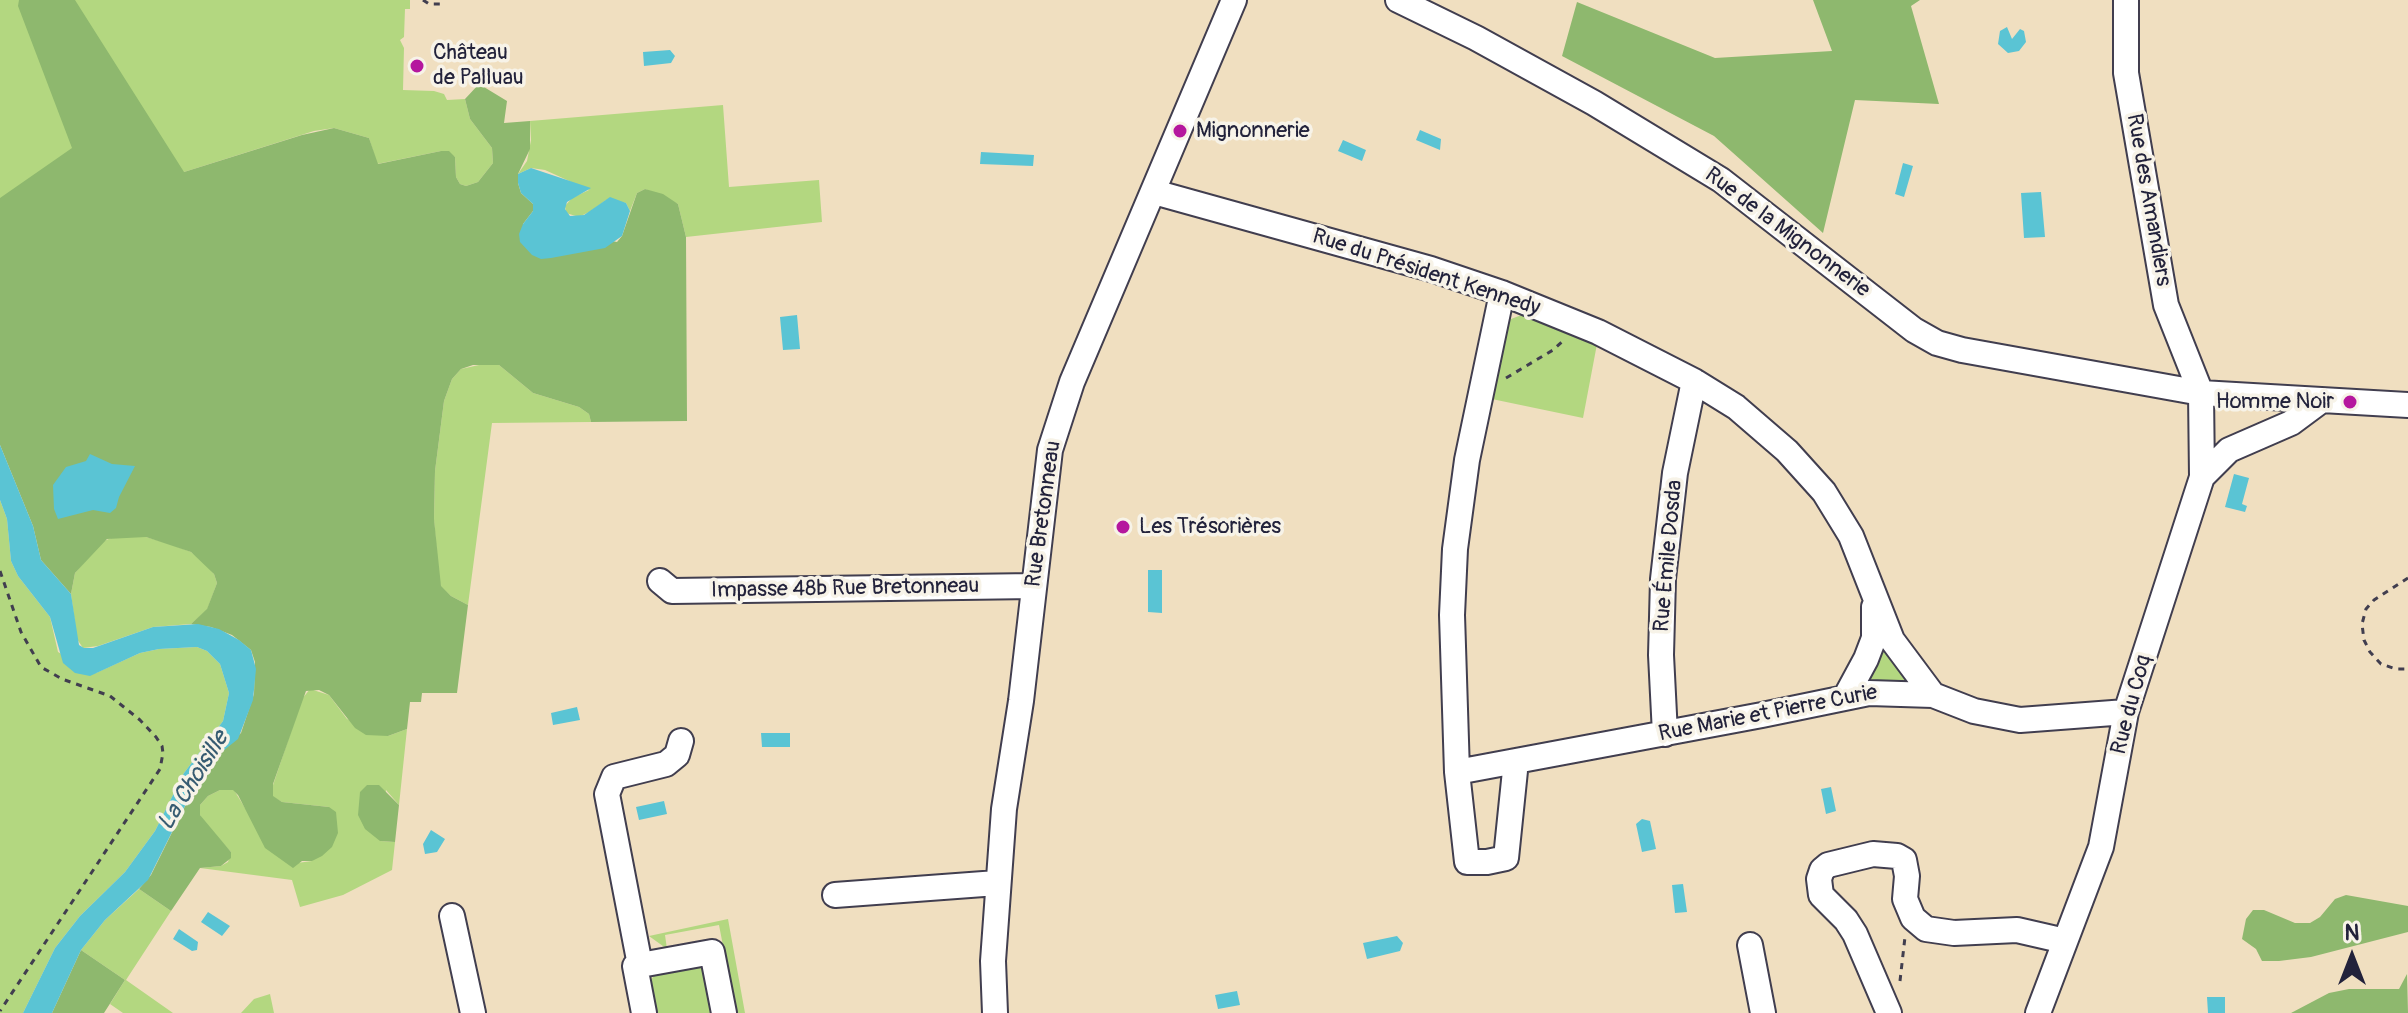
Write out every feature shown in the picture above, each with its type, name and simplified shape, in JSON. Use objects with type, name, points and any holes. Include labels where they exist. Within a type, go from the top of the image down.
[{"type":"street","name":"Rue Bretonneau","points":[[995,1013],[993,961],[1004,809],[1021,701],[1048,462],[1060,412],[1234,0]]},
{"type":"street","name":"Rue de la Mignonnerie","points":[[1398,0],[1568,88],[1721,180],[1914,330],[1937,343],[2201,393],[2408,405]]},
{"type":"street","name":"Rue des Amandiers","points":[[2126,0],[2126,73],[2166,305],[2201,393]]},
{"type":"street","name":"Rue du Président Kennedy","points":[[1154,192],[1431,269],[1502,293],[1598,332],[1694,381],[1753,420],[1824,492],[1844,524],[1892,640],[1933,695]]},
{"type":"street","points":[[1502,293],[1467,460],[1455,549],[1452,615],[1457,772],[1467,862],[1506,858],[1516,761]]},
{"type":"street","name":"Rue Émile Dosda","points":[[1665,734],[1661,655],[1664,566],[1675,473],[1694,381]]},
{"type":"street","name":"Rue du Coq","points":[[2038,1013],[2101,847],[2126,712],[2202,477],[2201,393]]},
{"type":"street","points":[[2202,477],[2229,450],[2291,423],[2322,400]]},
{"type":"street","name":"Impasse 48b Rue Bretonneau","points":[[660,581],[672,591],[1034,586]]},
{"type":"street","name":"Rue du Président Kennedy","points":[[1846,696],[1874,638],[1876,622],[1872,588]]},
{"type":"street","name":"Rue Marie et Pierre Curie","points":[[1457,772],[1665,734],[1846,696],[1893,692],[1933,695],[1974,711],[2020,720],[2126,712]]},
{"type":"street","points":[[640,965],[607,794],[614,777],[666,764],[677,755],[681,741]]},
{"type":"street","points":[[1889,1013],[1855,934],[1846,920],[1821,895],[1818,886],[1822,870],[1838,860],[1886,854],[1904,860],[1907,876],[1905,899],[1913,918],[1926,929],[1954,933],[2017,930],[2065,941]]},
{"type":"street","points":[[835,895],[997,883]]},
{"type":"street","points":[[452,916],[473,1013]]},
{"type":"street","points":[[1750,945],[1763,1013]]},
{"type":"street","points":[[644,1013],[635,966],[712,952],[724,1013]]},
{"type":"path","points":[[423,0],[429,4],[442,4]]},
{"type":"path","points":[[1483,378],[1502,380],[1553,350],[1566,338],[1573,321]]},
{"type":"path","points":[[0,571],[21,632],[41,667],[62,679],[110,696],[156,737],[163,753],[160,769],[0,1011]]},
{"type":"path","points":[[2408,578],[2374,600],[2366,609],[2362,624],[2364,640],[2381,664],[2408,669]]},
{"type":"green space","points":[[0,0],[410,0],[410,9],[405,9],[404,37],[400,40],[404,48],[403,90],[434,91],[444,94],[447,100],[465,99],[470,119],[492,148],[493,163],[478,182],[466,186],[460,184],[456,177],[455,157],[441,151],[377,164],[369,138],[334,128],[314,131],[184,172],[0,253]]},
{"type":"green space","points":[[19,0],[75,0],[184,172],[334,128],[369,138],[378,164],[449,151],[455,157],[456,177],[460,184],[466,186],[478,182],[493,163],[492,148],[470,119],[465,99],[479,84],[507,101],[504,123],[530,121],[530,149],[518,174],[518,183],[521,193],[533,204],[533,211],[523,224],[617,242],[637,193],[645,189],[663,194],[678,204],[686,237],[687,421],[591,422],[589,414],[579,407],[533,393],[499,365],[473,365],[461,369],[452,379],[444,401],[435,471],[434,519],[441,586],[451,596],[468,605],[457,693],[422,693],[421,702],[410,702],[407,729],[388,736],[366,735],[355,728],[329,695],[319,690],[306,691],[273,784],[273,796],[282,802],[329,807],[336,812],[338,833],[332,847],[322,856],[312,861],[302,861],[293,868],[265,848],[238,795],[233,790],[220,790],[200,805],[200,815],[231,852],[231,858],[221,866],[200,868],[171,911],[139,889],[151,875],[194,788],[213,759],[241,733],[254,694],[255,662],[251,650],[232,635],[191,624],[207,609],[217,583],[214,574],[191,552],[146,537],[107,539],[75,573],[71,594],[41,560],[33,526],[0,445],[0,198],[72,148],[18,6]]},
{"type":"green space","points":[[1813,0],[1920,0],[1911,6],[1939,104],[1855,100],[1823,233],[1714,136],[1562,56],[1577,2],[1715,58],[1832,51]]},
{"type":"green space","points":[[723,105],[729,187],[819,180],[822,222],[686,237],[678,204],[645,189],[637,193],[630,211],[626,203],[606,200],[579,217],[566,213],[565,206],[572,198],[589,190],[545,170],[531,168],[518,174],[527,161],[531,140],[530,121]]},
{"type":"green space","points":[[1527,313],[1597,344],[1583,418],[1487,398],[1503,322]]},
{"type":"green space","points":[[488,363],[499,365],[533,393],[579,407],[589,414],[591,422],[492,423],[468,605],[451,596],[441,587],[439,579],[434,520],[435,471],[444,401],[452,379],[461,369]]},
{"type":"green space","points":[[0,500],[7,519],[11,561],[18,576],[50,617],[58,652],[96,673],[140,653],[197,647],[207,651],[220,664],[229,693],[223,721],[184,773],[155,831],[125,872],[80,916],[55,948],[23,1013],[0,1013]]},
{"type":"green space","points":[[114,537],[146,537],[191,552],[206,564],[217,583],[207,610],[191,624],[153,627],[83,648],[77,639],[71,594],[75,573],[101,542]]},
{"type":"green space","points":[[1883,648],[1888,649],[1909,678],[1907,682],[1871,687],[1864,676]]},
{"type":"green space","points":[[310,689],[329,695],[347,719],[388,736],[407,729],[399,805],[386,790],[380,841],[395,842],[392,870],[343,895],[300,907],[292,880],[200,868],[221,866],[228,862],[231,852],[204,823],[200,805],[220,790],[234,790],[245,808],[297,863],[312,861],[329,807],[282,802],[273,797],[273,785],[302,699]]},
{"type":"green space","points":[[367,785],[379,785],[399,805],[395,842],[380,841],[365,829],[358,815],[360,792]]},
{"type":"green space","points":[[139,889],[171,911],[126,980],[173,1013],[123,1013],[110,1004],[125,980],[81,950],[105,920]]},
{"type":"green space","points":[[2346,895],[2408,906],[2408,932],[2311,957],[2279,961],[2262,961],[2256,949],[2242,939],[2246,919],[2253,910],[2264,910],[2295,923],[2310,923],[2320,917],[2335,899]]},
{"type":"green space","points":[[728,919],[745,1013],[736,1013],[719,925],[665,935],[667,949],[649,936]]},
{"type":"green space","points":[[81,950],[125,980],[104,1013],[52,1013]]},
{"type":"green space","points":[[688,960],[712,969],[718,1001],[710,1013],[656,1013],[648,985],[661,964]]},
{"type":"green space","points":[[2407,974],[2408,1013],[2291,1013],[2329,993],[2349,989],[2399,989]]},
{"type":"green space","points":[[270,994],[274,1013],[241,1013],[254,999]]},
{"type":"water","points":[[2007,27],[2012,39],[2020,29],[2024,31],[2026,42],[2019,51],[2008,53],[1998,44],[2000,31]]},
{"type":"water","points":[[670,50],[675,56],[671,63],[644,66],[643,52]]},
{"type":"water","points":[[1420,130],[1441,139],[1440,150],[1416,140]]},
{"type":"water","points":[[1343,140],[1366,150],[1362,161],[1338,151]]},
{"type":"water","points":[[981,152],[1034,155],[1033,166],[980,164]]},
{"type":"water","points":[[1903,163],[1913,166],[1904,197],[1895,194]]},
{"type":"water","points":[[531,168],[591,188],[567,202],[565,209],[570,216],[584,215],[610,197],[626,203],[630,211],[622,236],[605,248],[541,259],[532,255],[520,242],[519,234],[533,211],[533,204],[521,193],[518,183],[518,174]]},
{"type":"water","points":[[2041,192],[2045,237],[2024,238],[2021,193]]},
{"type":"water","points":[[797,315],[800,349],[783,350],[780,317]]},
{"type":"water","name":"La Choisille","points":[[0,445],[33,526],[41,560],[71,594],[79,645],[93,648],[153,627],[198,624],[219,629],[239,640],[251,650],[256,669],[253,700],[238,739],[213,759],[194,788],[148,880],[105,920],[81,950],[52,1013],[23,1013],[55,948],[80,916],[125,872],[155,831],[184,773],[223,721],[229,693],[220,664],[207,651],[197,647],[140,653],[90,676],[75,673],[63,663],[50,617],[18,576],[11,561],[7,519],[0,500]]},
{"type":"water","points":[[90,454],[112,464],[135,466],[116,508],[110,513],[93,510],[58,519],[54,509],[53,485],[66,467],[86,461]]},
{"type":"water","points":[[2234,474],[2249,478],[2242,504],[2247,506],[2245,512],[2225,507]]},
{"type":"water","points":[[1148,570],[1162,570],[1162,613],[1148,612]]},
{"type":"water","points":[[577,707],[580,720],[553,725],[551,713]]},
{"type":"water","points":[[761,733],[790,733],[790,747],[762,747]]},
{"type":"water","points":[[1831,787],[1836,811],[1826,814],[1821,789]]},
{"type":"water","points":[[664,801],[667,814],[639,820],[636,807]]},
{"type":"water","points":[[1642,819],[1650,821],[1656,849],[1642,852],[1636,824]]},
{"type":"water","points":[[431,830],[445,839],[437,852],[425,854],[423,844]]},
{"type":"water","points":[[1683,884],[1687,912],[1675,913],[1672,885]]},
{"type":"water","points":[[208,912],[230,926],[222,936],[201,922]]},
{"type":"water","points":[[179,929],[198,942],[197,950],[192,951],[173,939]]},
{"type":"water","points":[[1397,936],[1403,943],[1400,951],[1367,959],[1363,943]]},
{"type":"water","points":[[1237,991],[1240,1005],[1218,1009],[1215,995]]},
{"type":"water","points":[[2207,997],[2225,997],[2225,1013],[2208,1013]]},
{"type":"place","name":"Château de Palluau","points":[[417,66]]},
{"type":"place","name":"Mignonnerie","points":[[1180,131]]},
{"type":"place","name":"Homme Noir","points":[[2350,402]]},
{"type":"place","name":"Les Trésorières","points":[[1123,527]]}]
